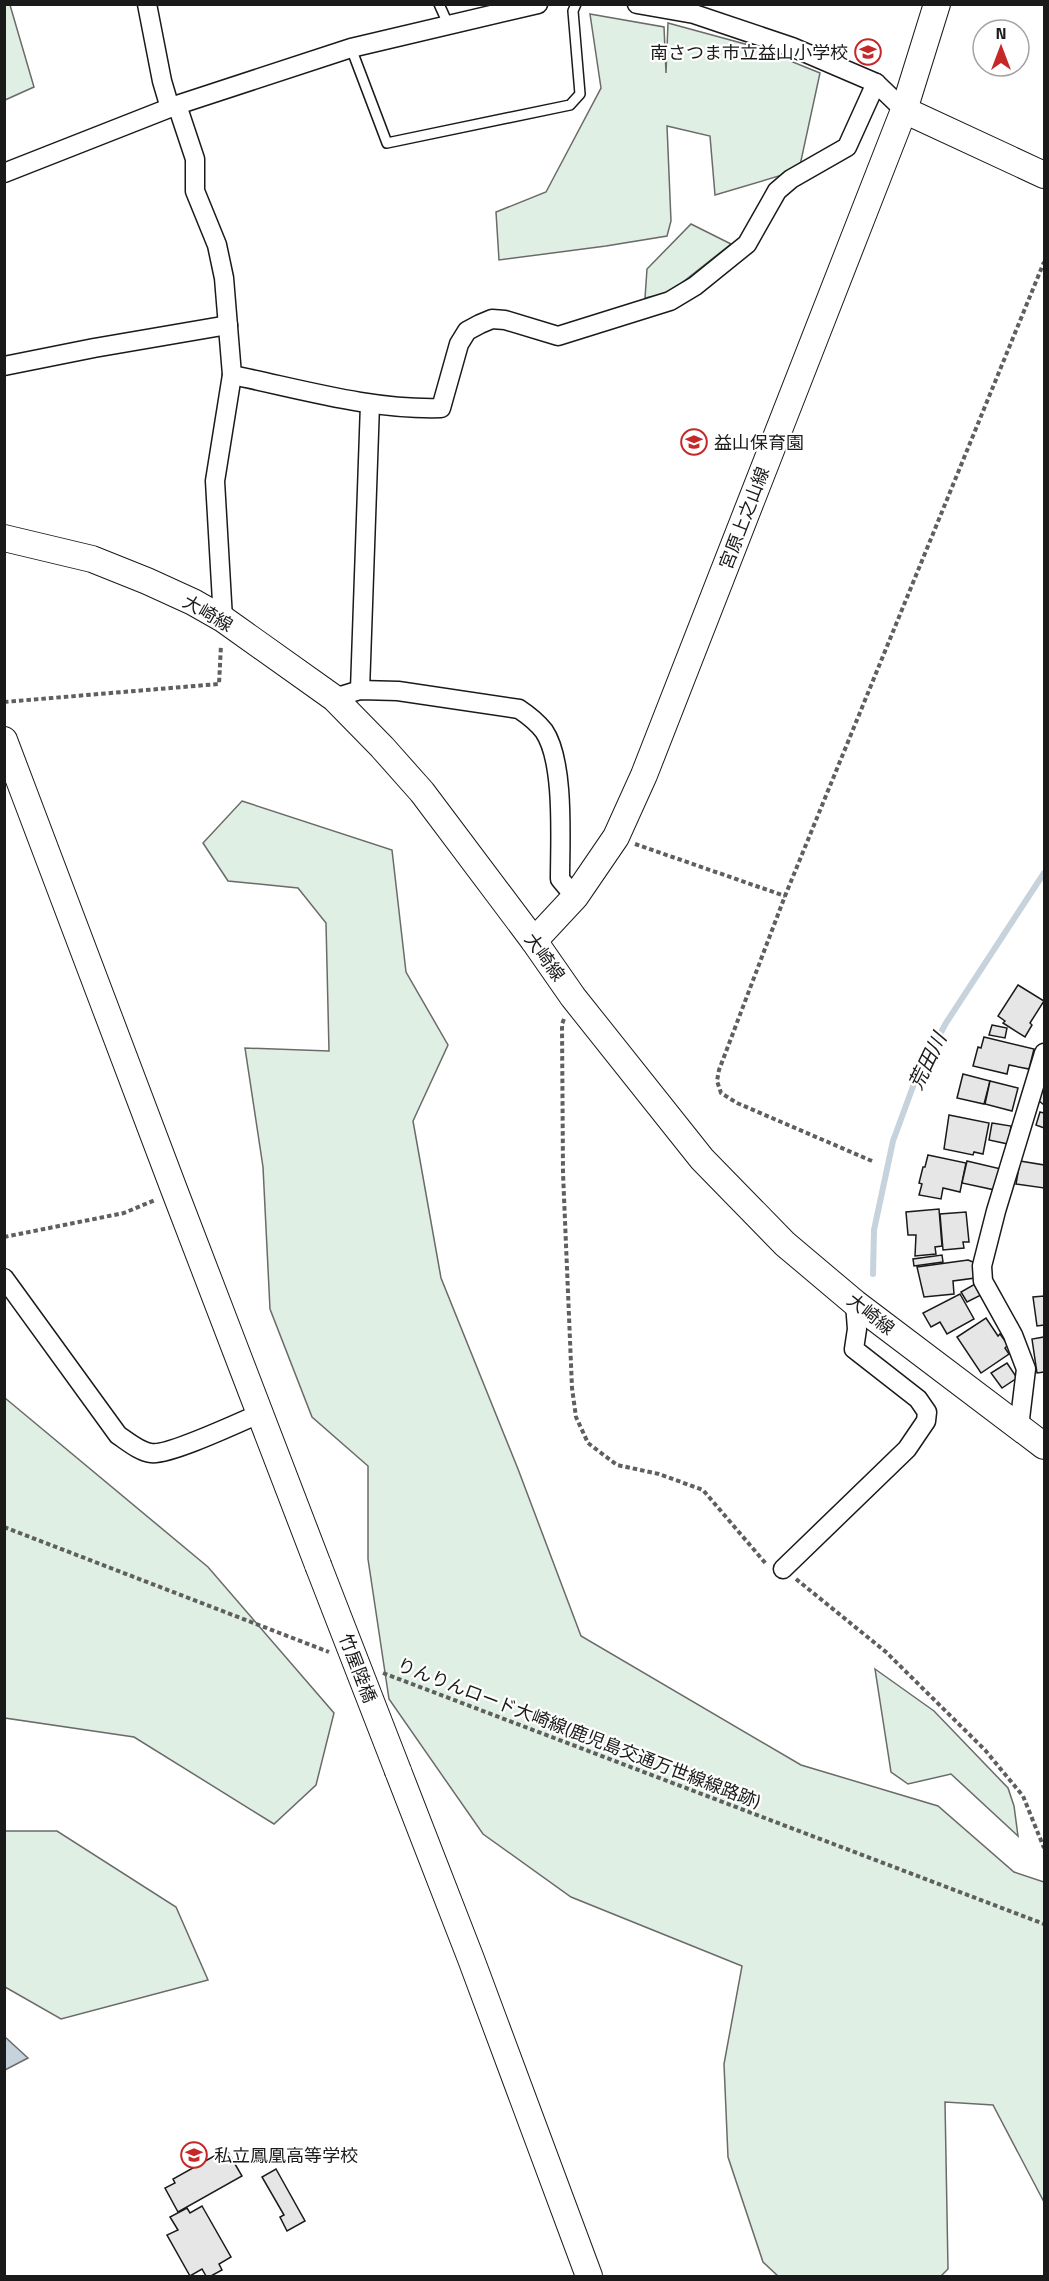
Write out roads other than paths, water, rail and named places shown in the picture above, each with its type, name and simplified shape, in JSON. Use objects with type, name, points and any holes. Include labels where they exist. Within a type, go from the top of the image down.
[{"type":"street","points":[[147,4],[157,59],[173,107],[195,159],[195,191],[219,256],[224,278],[232,375],[215,482],[223,619]]},
{"type":"street","points":[[4,173],[173,107],[351,48],[538,4]]},
{"type":"street","points":[[637,4],[694,14],[792,47],[876,84],[904,110],[1044,175]]},
{"type":"street","name":"宮原上之山線","points":[[534,941],[575,897],[616,837],[644,775],[904,110],[937,4]]},
{"type":"street","points":[[232,375],[370,404],[413,409],[441,408],[459,344],[467,331],[492,319],[505,320],[558,336],[670,301],[696,286],[747,244],[777,191],[791,179],[847,147],[876,84]]},
{"type":"street","points":[[4,366],[228,325]]},
{"type":"street","points":[[360,690],[370,404]]},
{"type":"street","name":"大崎線","points":[[4,538],[92,559],[147,581],[223,619],[334,698],[422,792],[534,941],[573,997],[702,1160],[785,1244],[855,1303],[1044,1446]]},
{"type":"street","points":[[334,698],[360,690],[398,691],[519,709],[532,718],[545,732],[555,760],[559,792],[560,879],[575,897]]},
{"type":"street","name":"竹屋陸橋","points":[[4,740],[175,1192],[471,1959],[589,2277]]},
{"type":"street","points":[[1019,1427],[1026,1369],[1013,1335],[983,1281],[982,1266],[996,1211],[1044,1053]]},
{"type":"street","points":[[4,1278],[118,1435],[150,1454],[169,1451],[261,1413]]},
{"type":"street","points":[[783,1569],[907,1449],[926,1421],[927,1412],[918,1399],[854,1349],[857,1329],[855,1303]]},
{"type":"lane","points":[[439,4],[448,24]]},
{"type":"lane","points":[[351,48],[387,143],[570,105],[580,94],[573,11],[576,4]]},
{"type":"waterway","name":"荒田川","points":[[873,1274],[874,1230],[893,1141],[915,1081],[946,1023],[1044,873]]},
{"type":"place","name":"南さつま市立益山小学校","points":[[868,52]]},
{"type":"place","name":"益山保育園","points":[[694,442]]},
{"type":"place","name":"私立鳳凰高等学校","points":[[194,2155]]}]
